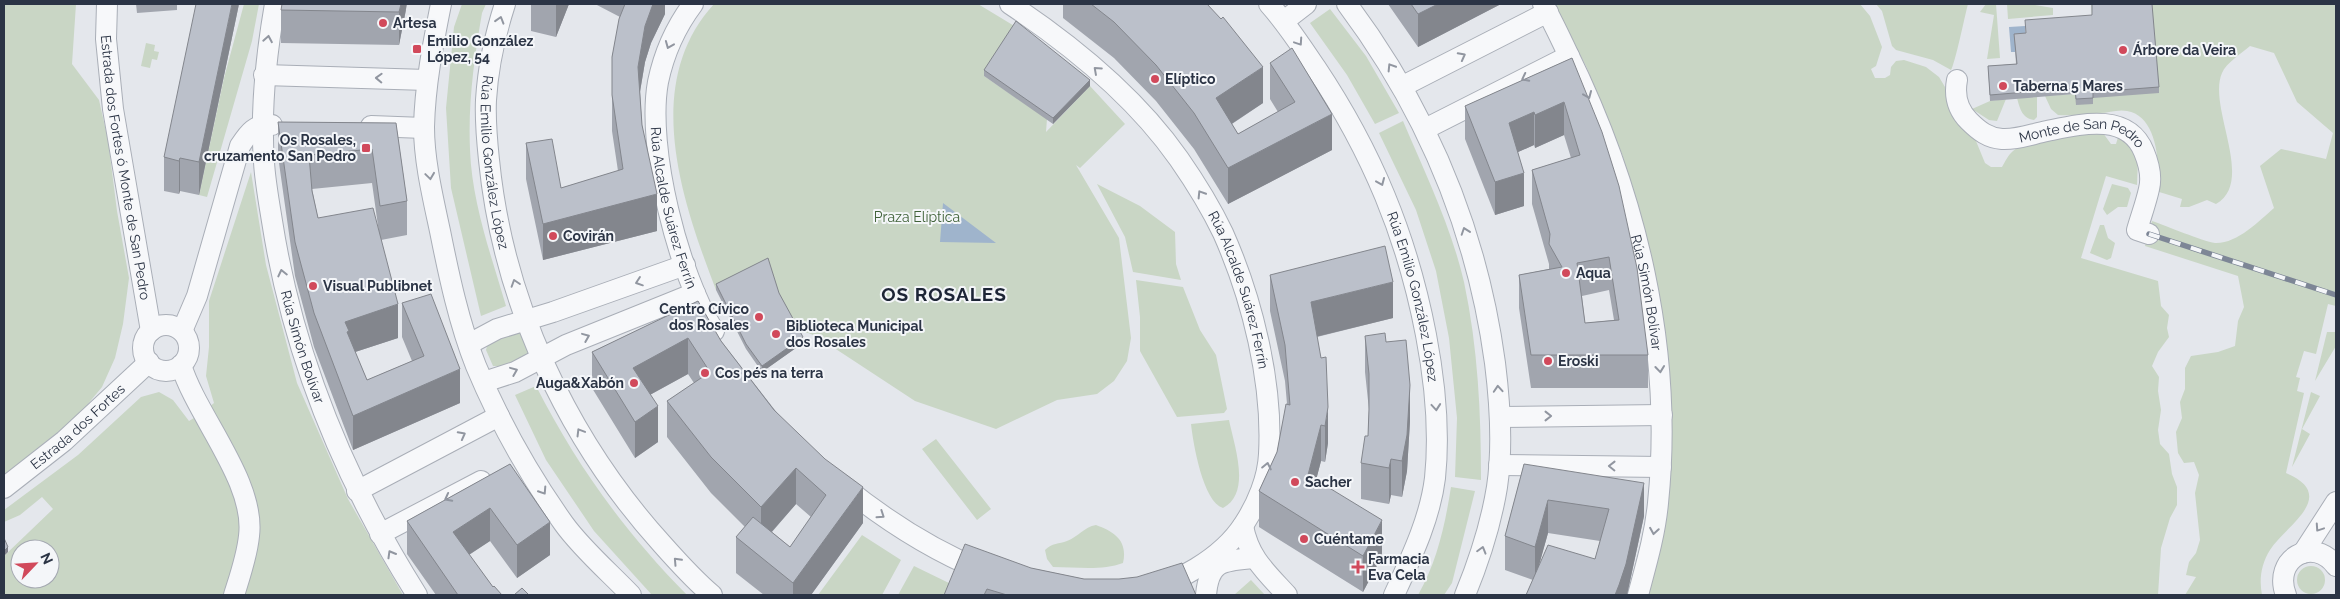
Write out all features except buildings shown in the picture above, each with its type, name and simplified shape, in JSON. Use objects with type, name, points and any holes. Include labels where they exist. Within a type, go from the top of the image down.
[{"type":"street","name":"Estrada dos Fortes ó Monte de San Pedro","points":[[107,4],[106,39],[113,109],[151,331]]},
{"type":"street","name":"Rúa Simón Bolívar","points":[[274,4],[264,75],[262,125],[264,164],[278,256],[297,339],[321,408],[358,491],[380,534],[417,595]]},
{"type":"street","points":[[441,4],[427,80],[424,128],[435,208],[450,278],[469,344],[499,416],[522,459],[565,525],[631,595]]},
{"type":"street","name":"Rúa Emilio González López","points":[[505,4],[494,40],[486,100],[488,145],[492,192],[506,253],[527,318],[542,357],[574,423],[594,455],[636,515],[678,562],[712,595]]},
{"type":"street","name":"Rúa Alcalde Suárez Ferrín","points":[[693,4],[678,24],[666,49],[658,84],[656,122],[660,165],[676,238],[695,293],[708,322],[722,344]]},
{"type":"street","name":"Rúa Alcalde Suárez Ferrín","points":[[1010,4],[1058,36],[1135,104],[1178,158],[1223,233],[1236,264],[1252,314],[1262,364],[1269,415],[1269,455],[1262,488],[1243,526],[1191,573],[1166,586],[1136,595]]},
{"type":"street","name":"Rúa Emilio González López","points":[[1269,4],[1284,21],[1337,100],[1376,172],[1392,208],[1408,255],[1420,305],[1433,374],[1438,429],[1434,479],[1419,541],[1394,595]]},
{"type":"street","points":[[1284,21],[1306,4]]},
{"type":"street","points":[[1348,4],[1375,41],[1403,86],[1425,129],[1448,182],[1473,252],[1489,322],[1500,417],[1500,465],[1493,511],[1477,567],[1465,595]]},
{"type":"street","points":[[1403,86],[1545,8]]},
{"type":"street","name":"Rúa Simón Bolívar","points":[[1545,8],[1602,127],[1635,225],[1655,330],[1660,371],[1662,415],[1661,467],[1658,505],[1651,545],[1638,595]]},
{"type":"street","points":[[1425,129],[1569,56]]},
{"type":"street","points":[[264,75],[427,80]]},
{"type":"street","name":"Monte de San Pedro","points":[[1957,80],[1956,99],[1960,111],[1981,133],[1993,138],[2016,138],[2048,131],[2109,124],[2123,127],[2134,135],[2142,145],[2148,160],[2150,177],[2149,189],[2137,230],[2149,234]]},
{"type":"street","points":[[182,331],[196,296],[240,146],[250,130],[262,125],[287,125]]},
{"type":"street","points":[[354,126],[424,128]]},
{"type":"street","points":[[469,344],[480,337],[527,318],[553,312],[685,265]]},
{"type":"street","points":[[484,382],[515,372],[566,345],[695,293]]},
{"type":"street","points":[[163,325],[170,325],[182,331],[188,340],[189,351],[181,365],[175,369],[160,370],[149,362],[144,349],[146,336],[151,331],[163,325]]},
{"type":"street","name":"Estrada dos Fortes","points":[[4,488],[64,441],[149,362]]},
{"type":"street","points":[[181,365],[197,404],[238,478],[248,509],[250,534],[234,595]]},
{"type":"street","points":[[1500,417],[1662,415]]},
{"type":"street","points":[[358,491],[499,416]]},
{"type":"street","points":[[380,534],[522,459]]},
{"type":"street","points":[[1500,465],[1661,467]]},
{"type":"street","points":[[825,471],[880,514],[919,539],[964,563],[999,578]]},
{"type":"street","points":[[2303,553],[2336,502]]},
{"type":"street","points":[[1243,526],[1246,542],[1254,558],[1287,595]]},
{"type":"street","points":[[2286,595],[2282,579],[2284,570],[2295,556],[2303,553],[2321,553],[2336,566]]},
{"type":"street","points":[[1166,586],[1190,587],[1204,595],[1207,579],[1215,568],[1225,561],[1254,558]]},
{"type":"green space","points":[[4,4],[76,4],[72,64],[99,100],[108,140],[117,211],[129,278],[123,324],[115,358],[102,387],[78,416],[4,475]]},
{"type":"green space","points":[[244,4],[259,4],[252,41],[207,197],[199,195],[224,78]]},
{"type":"green space","points":[[462,4],[486,4],[482,13],[472,81],[470,150],[478,209],[506,306],[481,316],[451,188],[446,108],[454,27]]},
{"type":"green space","name":"Praza Elíptica","points":[[714,4],[978,4],[1016,27],[984,76],[1047,119],[1046,132],[1090,86],[1125,124],[1080,168],[1076,165],[1119,238],[1131,338],[1127,361],[1114,381],[1097,394],[1057,400],[996,429],[915,401],[816,336],[800,333],[784,310],[769,264],[716,290],[691,219],[681,181],[675,144],[674,106],[679,70],[692,36]]},
{"type":"green space","points":[[1554,4],[1860,4],[1870,16],[1882,47],[1876,66],[1871,69],[1875,78],[1885,78],[1890,75],[1891,67],[1896,61],[1904,60],[1926,67],[1939,77],[1945,87],[1951,113],[1959,125],[1976,141],[1985,163],[1991,167],[2002,167],[2013,151],[2031,142],[2043,139],[2103,133],[2111,144],[2116,144],[2119,134],[2124,135],[2138,159],[2137,185],[2106,176],[2081,258],[2158,281],[2161,306],[2169,315],[2167,328],[2169,337],[2158,352],[2152,366],[2159,377],[2158,391],[2161,410],[2158,430],[2160,444],[2169,454],[2172,474],[2177,487],[2177,505],[2170,518],[2161,548],[2158,595],[1646,595],[1659,547],[1650,260],[1622,154],[1586,66]]},
{"type":"green space","points":[[1876,4],[1968,4],[1951,70],[1933,60],[1896,50],[1892,46],[1882,11]]},
{"type":"green space","points":[[1986,4],[1996,4],[2000,58],[1987,59],[1994,15],[1980,12]]},
{"type":"green space","points":[[2007,4],[2029,4],[2053,8],[2053,15],[2008,19]]},
{"type":"green space","points":[[2091,4],[2336,4],[2336,306],[2328,304],[2316,354],[2304,351],[2296,377],[2300,378],[2297,391],[2304,393],[2286,473],[2301,482],[2308,491],[2309,501],[2304,511],[2267,555],[2262,572],[2262,595],[2185,595],[2196,577],[2186,575],[2189,562],[2196,553],[2200,540],[2195,493],[2199,475],[2194,462],[2184,463],[2178,453],[2176,432],[2182,418],[2180,402],[2185,389],[2185,368],[2191,356],[2218,352],[2235,346],[2238,321],[2244,307],[2238,276],[2145,246],[2152,221],[2209,242],[2223,242],[2239,236],[2274,208],[2260,166],[2281,149],[2326,159],[2333,133],[2297,102],[2274,53],[2250,46],[2224,69],[2219,87],[2220,105],[2232,161],[2232,179],[2227,193],[2216,204],[2207,200],[2189,207],[2180,207],[2182,199],[2156,191],[2158,169],[2155,144],[2145,122],[2137,115],[2120,110],[2079,115],[2058,115],[2051,109],[2045,96],[2075,94],[2077,105],[2092,92],[2098,92]]},
{"type":"green space","points":[[1330,9],[1366,56],[1399,113],[1375,124],[1347,75],[1310,23]]},
{"type":"green space","points":[[146,43],[155,45],[154,51],[159,52],[157,60],[152,59],[150,68],[141,66]]},
{"type":"green space","points":[[2037,97],[2037,117],[2034,120],[2024,115],[2017,98]]},
{"type":"green space","points":[[2006,99],[1997,121],[1989,120],[1972,109],[1990,101]]},
{"type":"green space","points":[[1403,121],[1445,220],[1464,282],[1473,331],[1478,381],[1481,480],[1455,477],[1457,418],[1449,338],[1436,271],[1416,210],[1379,133]]},
{"type":"green space","points":[[251,172],[266,265],[297,383],[348,499],[403,595],[244,595],[258,541],[209,407],[214,403],[206,376],[209,347],[209,301]]},
{"type":"green space","points":[[1097,184],[1140,206],[1175,232],[1176,264],[1181,280],[1133,272],[1125,237]]},
{"type":"green space","points":[[2112,184],[2128,188],[2131,193],[2127,207],[2118,207],[2107,215],[2103,209]]},
{"type":"green space","points":[[2100,225],[2104,225],[2108,238],[2115,243],[2111,258],[2107,260],[2090,253]]},
{"type":"green space","points":[[1136,280],[1183,287],[1200,330],[1216,355],[1227,409],[1224,413],[1177,417],[1140,351],[1140,317]]},
{"type":"green space","points":[[517,331],[524,335],[529,351],[513,363],[493,366],[486,350],[488,343]]},
{"type":"green space","points":[[2327,332],[2336,332],[2336,346],[2315,381]]},
{"type":"green space","points":[[536,386],[568,443],[603,497],[643,547],[687,595],[652,595],[594,531],[546,460],[515,395]]},
{"type":"green space","points":[[159,392],[173,400],[189,421],[194,418],[230,481],[239,515],[240,533],[237,557],[223,595],[4,595],[4,556],[10,550],[10,589],[60,589],[60,539],[22,539],[53,509],[42,497],[20,515],[4,522],[4,510],[78,455],[141,397]]},
{"type":"green space","points":[[2311,392],[2320,396],[2302,429],[2310,434],[2292,467]]},
{"type":"green space","points":[[1229,420],[1237,455],[1239,480],[1237,491],[1232,501],[1223,508],[1210,495],[1200,471],[1191,424]]},
{"type":"green space","points":[[936,439],[991,509],[977,520],[922,449]]},
{"type":"green space","points":[[1451,487],[1475,491],[1452,583],[1444,595],[1418,595],[1430,570],[1439,543]]},
{"type":"green space","points":[[1096,525],[1114,534],[1122,543],[1124,549],[1123,563],[1098,568],[1053,567],[1047,559],[1045,550],[1071,539]]},
{"type":"green space","points":[[862,535],[901,560],[882,595],[818,595]]},
{"type":"green space","points":[[914,566],[951,584],[947,595],[898,595]]},
{"type":"green space","points":[[2311,566],[2321,570],[2325,580],[2321,590],[2311,594],[2301,590],[2297,580],[2301,570]]},
{"type":"green space","points":[[1251,580],[1265,595],[1234,595]]},
{"type":"water","points":[[2025,26],[2026,39],[2015,40],[2015,52],[2011,52],[2009,27]]},
{"type":"water","points":[[943,203],[996,243],[940,242]]},
{"type":"railway","points":[[2149,234],[2336,295]]},
{"type":"place","name":"Artesa","points":[[383,23]]},
{"type":"place","name":"Emilio González López, 54","points":[[417,49]]},
{"type":"place","name":"Árbore da Veira","points":[[2123,50]]},
{"type":"place","name":"Elíptico","points":[[1155,79]]},
{"type":"place","name":"Taberna 5 Mares","points":[[2003,86]]},
{"type":"place","name":"Os Rosales, cruzamento San Pedro","points":[[366,148]]},
{"type":"place","name":"Covirán","points":[[553,236]]},
{"type":"place","name":"Aqua","points":[[1566,273]]},
{"type":"place","name":"Visual Publibnet","points":[[313,286]]},
{"type":"place","name":"Centro Cívico dos Rosales","points":[[759,317]]},
{"type":"place","name":"Biblioteca Municipal dos Rosales","points":[[776,334]]},
{"type":"place","name":"Eroski","points":[[1548,361]]},
{"type":"place","name":"Cos pés na terra","points":[[705,373]]},
{"type":"place","name":"Auga&Xabón","points":[[634,383]]},
{"type":"place","name":"Sacher","points":[[1295,482]]},
{"type":"place","name":"Cuéntame","points":[[1304,539]]},
{"type":"place","name":"Farmacia Eva Cela","points":[[1358,567]]},
{"type":"district","name":"OS ROSALES","points":[[944,294]]}]
